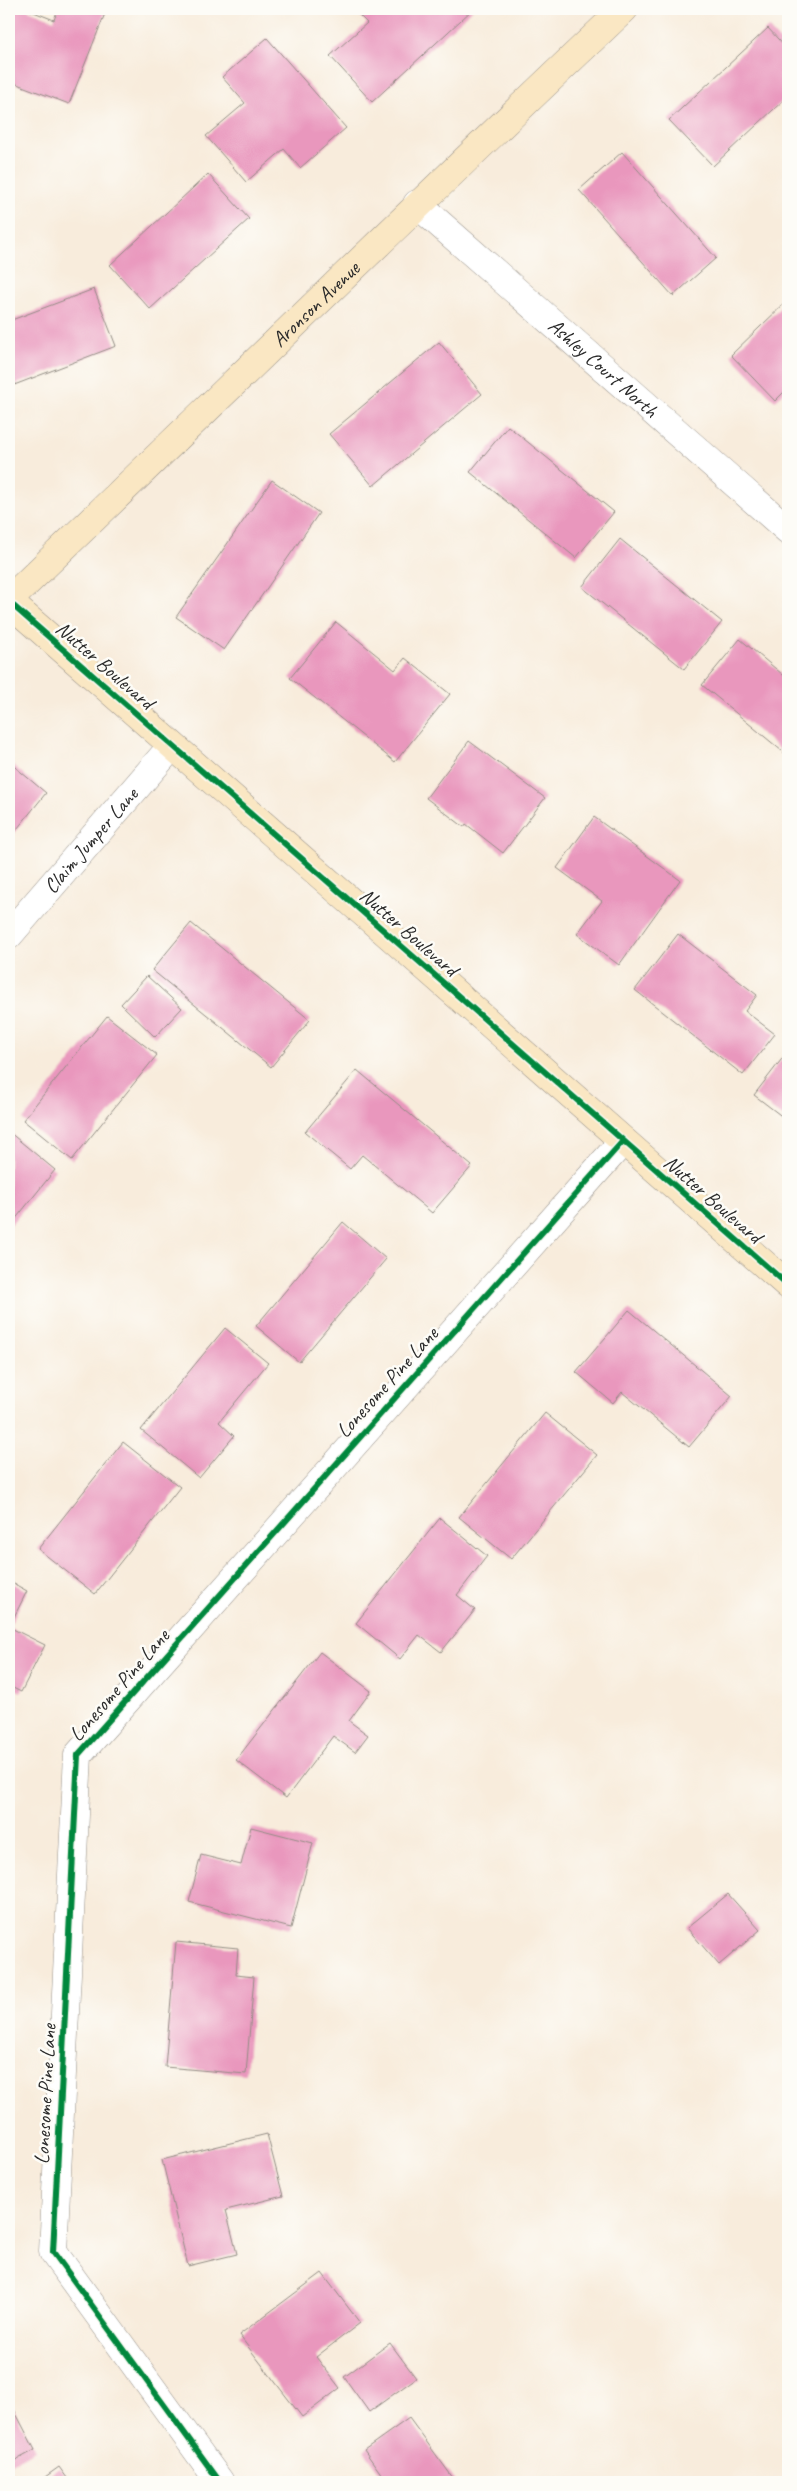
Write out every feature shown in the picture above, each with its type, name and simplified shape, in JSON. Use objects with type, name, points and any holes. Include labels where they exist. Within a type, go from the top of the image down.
[{"type":"street","name":"Aronson Avenue","points":[[9,601],[358,264],[417,204],[624,9]]},
{"type":"street","name":"Ashley Court North","points":[[417,204],[788,530]]},
{"type":"street","name":"Nutter Boulevard","points":[[9,601],[788,1285]]},
{"type":"street","name":"Claim Jumper Lane","points":[[9,935],[172,746]]},
{"type":"street","name":"Lonesome Pine Lane","points":[[220,2482],[53,2252],[78,1755],[623,1141]]},
{"type":"building","points":[[9,9],[26,9],[54,20],[58,9],[101,9],[106,11],[69,104],[9,81]]},
{"type":"building","points":[[366,9],[473,9],[372,102],[330,56],[367,23],[359,15]]},
{"type":"building","points":[[768,28],[788,50],[788,96],[713,166],[669,120]]},
{"type":"building","points":[[267,38],[346,128],[300,168],[284,149],[246,182],[206,136],[245,103],[222,77]]},
{"type":"building","points":[[622,152],[716,258],[673,296],[579,190]]},
{"type":"building","points":[[208,174],[249,219],[150,309],[110,265]]},
{"type":"building","points":[[94,289],[116,346],[9,387],[9,321]]},
{"type":"building","points":[[788,300],[788,388],[775,401],[731,355]]},
{"type":"building","points":[[439,342],[482,394],[373,486],[329,434]]},
{"type":"building","points":[[508,426],[614,512],[576,558],[470,472]]},
{"type":"building","points":[[272,480],[319,513],[224,650],[176,617]]},
{"type":"building","points":[[620,539],[722,622],[684,669],[582,587]]},
{"type":"building","points":[[336,622],[395,670],[405,658],[450,694],[395,762],[290,678]]},
{"type":"building","points":[[740,639],[788,679],[788,756],[702,685]]},
{"type":"building","points":[[469,741],[545,798],[503,853],[466,824],[464,827],[426,798]]},
{"type":"building","points":[[9,762],[46,793],[9,839]]},
{"type":"building","points":[[594,817],[680,880],[619,965],[577,934],[602,901],[557,868]]},
{"type":"building","points":[[191,923],[310,1020],[271,1067],[152,970]]},
{"type":"building","points":[[678,934],[757,995],[745,1011],[775,1034],[743,1075],[635,990]]},
{"type":"building","points":[[147,976],[182,1008],[155,1037],[121,1004]]},
{"type":"building","points":[[107,1016],[157,1055],[72,1160],[23,1120]]},
{"type":"building","points":[[788,1051],[788,1121],[754,1095]]},
{"type":"building","points":[[357,1070],[472,1166],[432,1213],[362,1155],[350,1169],[305,1132]]},
{"type":"building","points":[[9,1132],[55,1170],[9,1227]]},
{"type":"building","points":[[343,1222],[386,1259],[299,1362],[256,1326]]},
{"type":"building","points":[[629,1310],[732,1396],[689,1447],[622,1392],[613,1403],[576,1372]]},
{"type":"building","points":[[225,1328],[268,1363],[219,1422],[234,1436],[199,1478],[141,1430]]},
{"type":"building","points":[[545,1413],[597,1455],[511,1559],[459,1517]]},
{"type":"building","points":[[123,1442],[180,1487],[95,1594],[38,1549]]},
{"type":"building","points":[[440,1518],[487,1556],[457,1595],[475,1610],[441,1652],[419,1635],[400,1659],[356,1623]]},
{"type":"building","points":[[9,1581],[27,1591],[9,1627]]},
{"type":"building","points":[[9,1627],[45,1645],[21,1692],[9,1686]]},
{"type":"building","points":[[320,1652],[371,1691],[349,1721],[368,1735],[355,1752],[333,1736],[286,1798],[236,1760]]},
{"type":"building","points":[[251,1827],[313,1843],[291,1928],[189,1902],[201,1855],[241,1865]]},
{"type":"building","points":[[728,1894],[760,1930],[719,1965],[687,1928]]},
{"type":"building","points":[[176,1942],[238,1948],[236,1975],[254,1977],[246,2074],[165,2067]]},
{"type":"building","points":[[267,2134],[283,2196],[226,2210],[237,2254],[188,2266],[162,2160]]},
{"type":"building","points":[[322,2273],[360,2323],[316,2357],[340,2388],[302,2417],[239,2335]]},
{"type":"building","points":[[390,2343],[416,2378],[369,2412],[344,2377]]},
{"type":"building","points":[[9,2400],[35,2450],[9,2464]]},
{"type":"building","points":[[409,2418],[456,2482],[387,2482],[364,2450]]},
{"type":"building","points":[[59,2467],[70,2482],[38,2482]]},
{"type":"cycle path","points":[[9,602],[788,1285]]},
{"type":"cycle path","points":[[220,2482],[53,2252],[78,1755],[623,1141]]}]
